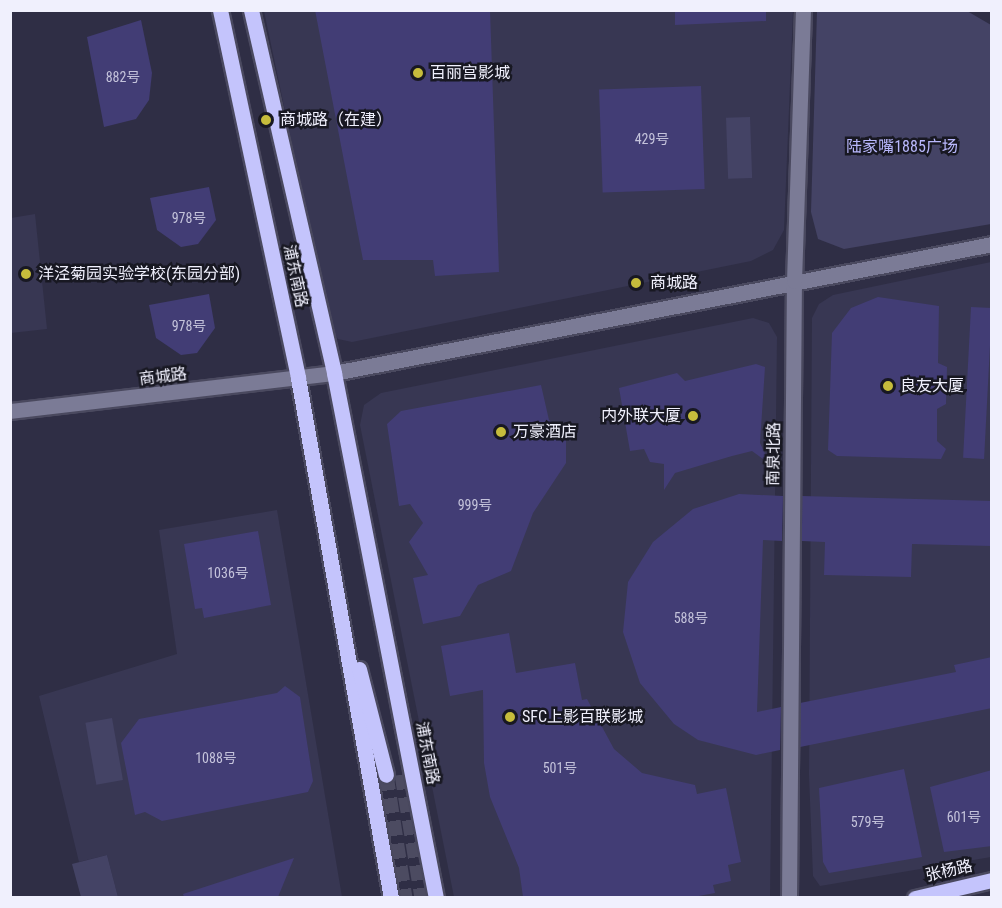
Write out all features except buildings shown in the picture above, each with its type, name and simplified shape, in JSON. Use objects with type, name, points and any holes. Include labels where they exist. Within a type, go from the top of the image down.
[{"type":"main road","name":"浦东南路","points":[[220,10],[298,378],[391,897]]},
{"type":"main road","name":"浦东南路","points":[[251,10],[334,373],[436,897]]},
{"type":"main road","name":"浦东南路","points":[[367,546],[402,774]]},
{"type":"main road","name":"浦东南路","points":[[328,550],[386,775]]},
{"type":"main road","name":"张杨路","points":[[915,897],[992,880]]},
{"type":"street","name":"南泉北路","points":[[789,897],[794,281],[803,10]]},
{"type":"street","name":"商城路","points":[[10,411],[334,373],[992,243]]},
{"type":"shaded area","points":[[264,11],[793,11],[784,230],[773,250],[751,261],[352,342],[338,339],[331,330]]},
{"type":"shaded area","name":"洋泾菊园实验学校(东园分部)","points":[[35,214],[47,329],[11,333],[11,218]]},
{"type":"shaded area","points":[[991,262],[991,857],[820,886],[813,876],[809,775],[812,318],[819,304],[833,295]]},
{"type":"shaded area","points":[[753,318],[769,323],[777,337],[770,897],[454,897],[360,425],[364,405],[381,393]]},
{"type":"shaded area","points":[[277,510],[342,897],[118,897],[107,855],[79,862],[39,696],[177,654],[159,530]]},
{"type":"green space","name":"陆家嘴1885广场","points":[[817,11],[967,11],[991,25],[991,224],[844,249],[818,239],[811,212]]},
{"type":"green space","points":[[750,117],[752,178],[728,179],[726,118]]},
{"type":"green space","points":[[112,718],[123,780],[96,785],[85,723]]},
{"type":"green space","points":[[107,855],[118,897],[81,897],[72,864]]},
{"type":"tunnel","points":[[402,774],[422,898]]},
{"type":"tunnel","points":[[386,775],[405,898]]},
{"type":"place","name":"百丽宫影城","points":[[418,73]]},
{"type":"place","name":"商城路（在建）","points":[[266,120]]},
{"type":"place","name":"洋泾菊园实验学校(东园分部)","points":[[26,274]]},
{"type":"place","name":"商城路","points":[[636,283]]},
{"type":"place","name":"良友大厦","points":[[888,386]]},
{"type":"place","name":"内外联大厦","points":[[693,416]]},
{"type":"place","name":"万豪酒店","points":[[501,432]]},
{"type":"place","name":"SFC上影百联影城","points":[[510,717]]}]
